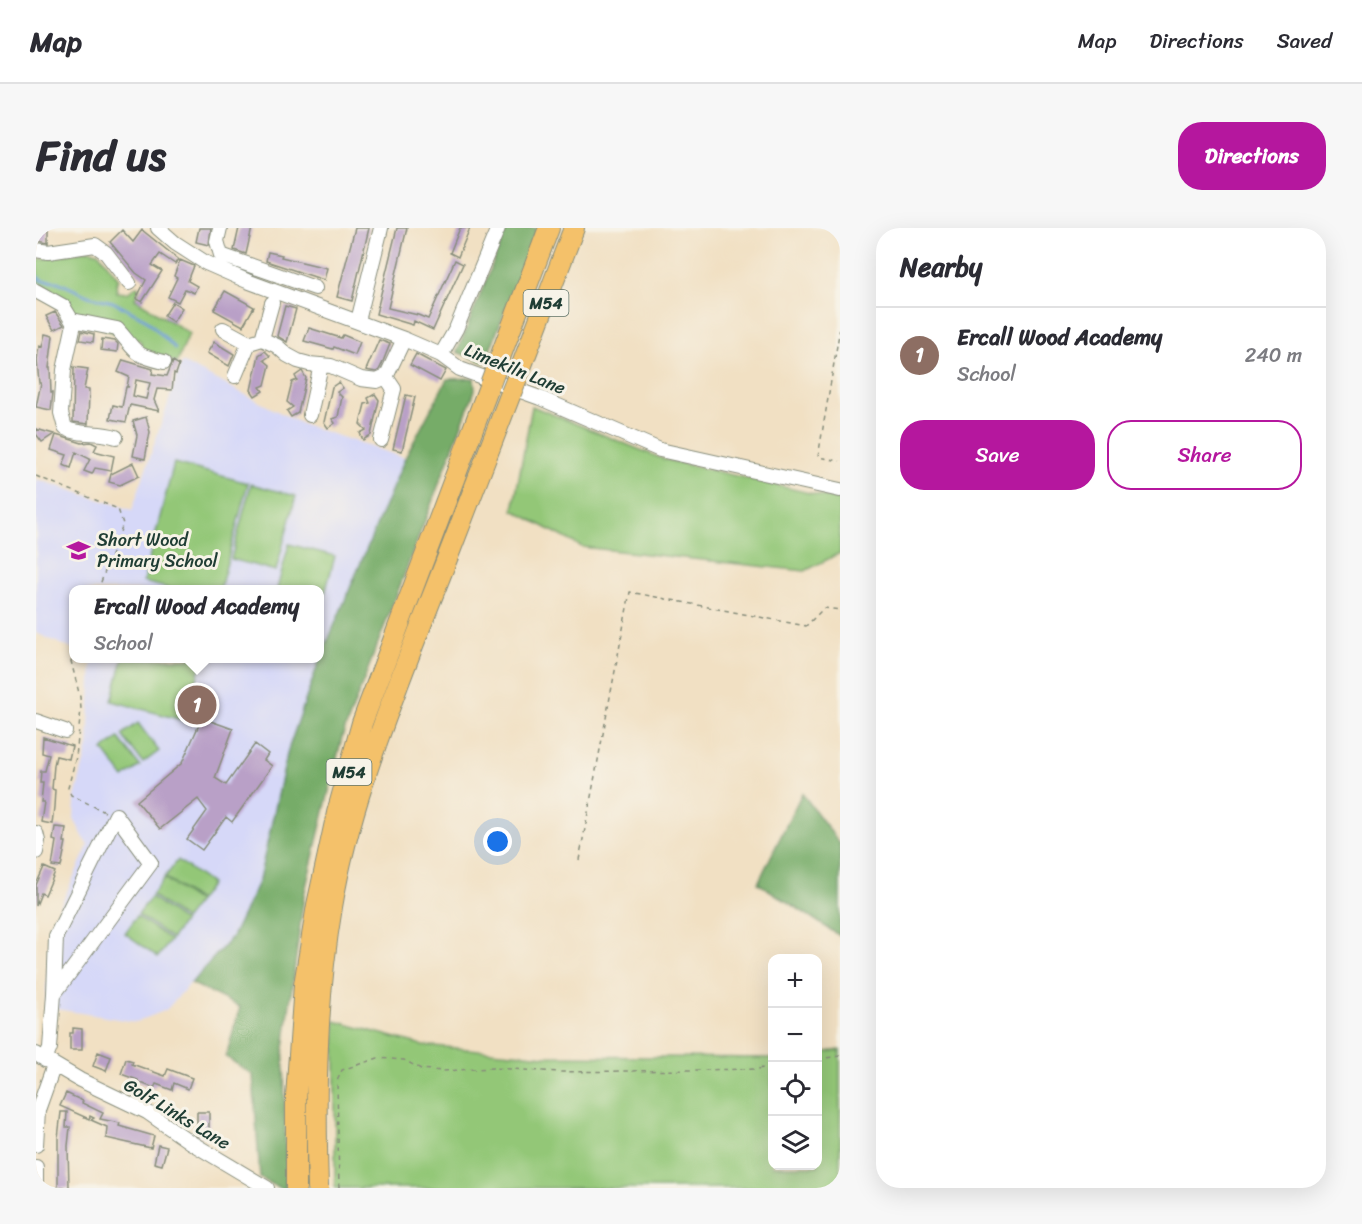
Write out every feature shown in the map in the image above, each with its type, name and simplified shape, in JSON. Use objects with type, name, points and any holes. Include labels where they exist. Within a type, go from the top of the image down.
[{"type":"highway","name":"M54","points":[[296,1185],[296,1097],[304,985],[317,905],[337,813],[362,723],[549,228]]},
{"type":"highway","name":"M54","points":[[318,1187],[316,1096],[321,985],[332,905],[352,818],[382,728],[574,228]]},
{"type":"street","name":"Limekiln Lane","points":[[159,228],[175,243],[206,263],[247,281],[404,339],[441,356],[460,369],[540,398],[660,450],[840,490]]},
{"type":"street","points":[[358,321],[381,228]]},
{"type":"street","points":[[441,356],[456,329],[498,228]]},
{"type":"street","points":[[218,235],[221,255],[315,288]]},
{"type":"street","points":[[36,250],[48,252],[95,245],[106,253],[129,284]]},
{"type":"street","points":[[36,291],[63,306],[74,324],[64,370],[61,413],[64,428],[116,437]]},
{"type":"street","points":[[235,376],[256,341],[272,303]]},
{"type":"street","points":[[72,320],[117,329],[141,357],[164,362]]},
{"type":"street","points":[[222,329],[277,346],[287,356],[298,361],[331,366],[361,379],[377,381],[386,377],[404,339]]},
{"type":"street","points":[[310,415],[321,364]]},
{"type":"street","points":[[381,440],[394,389],[386,377]]},
{"type":"street","points":[[36,721],[65,731]]},
{"type":"street","points":[[36,1144],[45,1060],[50,1048],[56,936],[116,815],[151,863],[54,994]]},
{"type":"street","points":[[36,833],[38,841],[36,852]]},
{"type":"street","name":"Golf Links Lane","points":[[45,1060],[80,1080],[147,1112],[190,1142],[267,1188]]},
{"type":"street","points":[[36,1167],[36,1188]]},
{"type":"path","points":[[840,328],[818,457],[840,461]]},
{"type":"path","points":[[36,476],[118,510],[123,524],[100,585]]},
{"type":"path","points":[[579,860],[630,592],[806,626],[824,608],[840,610]]},
{"type":"path","points":[[75,797],[114,816]]},
{"type":"path","points":[[822,1058],[840,1056]]},
{"type":"path","points":[[339,1188],[337,1081],[342,1070],[378,1058],[404,1060],[422,1069],[443,1071],[492,1068],[561,1072],[768,1067]]},
{"type":"shaded area","points":[[182,362],[302,424],[405,458],[324,650],[324,585],[69,585],[69,648],[36,633],[36,479],[132,510]]},
{"type":"shaded area","points":[[92,663],[318,663],[288,750],[259,880],[232,937],[166,1010],[136,1022],[45,1009],[50,928],[88,846],[74,819],[75,797],[88,746]]},
{"type":"green space","points":[[507,228],[537,228],[485,363],[457,352]]},
{"type":"green space","points":[[88,250],[98,252],[119,279],[116,284],[117,292],[127,293],[137,286],[139,288],[135,299],[189,333],[177,363],[142,349],[138,339],[134,342],[77,317],[37,281],[37,260]]},
{"type":"green space","points":[[474,378],[475,390],[342,737],[304,895],[284,1049],[286,1188],[280,1188],[260,1178],[253,1075],[226,1057],[240,1007],[191,983],[232,937],[259,880],[288,750],[318,664],[324,663],[324,650],[405,458],[447,379]]},
{"type":"green space","points":[[532,406],[663,459],[840,500],[840,553],[805,571],[582,547],[513,510]]},
{"type":"green space","points":[[174,463],[248,483],[221,585],[155,585],[143,582]]},
{"type":"green space","points":[[251,484],[296,496],[276,571],[231,559]]},
{"type":"green space","points":[[289,544],[335,556],[324,597],[324,585],[278,585]]},
{"type":"green space","points":[[122,663],[201,663],[186,721],[112,701]]},
{"type":"green space","points":[[138,723],[159,751],[143,763],[122,735]]},
{"type":"green space","points":[[119,738],[140,766],[124,778],[103,750]]},
{"type":"green space","points":[[802,793],[840,844],[840,936],[758,883]]},
{"type":"green space","points":[[178,860],[211,884],[199,901],[165,877]]},
{"type":"green space","points":[[164,878],[198,902],[185,919],[152,895]]},
{"type":"green space","points":[[151,897],[184,921],[172,938],[138,914]]},
{"type":"green space","points":[[137,916],[171,940],[158,957],[125,933]]},
{"type":"green space","points":[[335,1021],[422,1045],[546,1056],[768,1058],[768,1170],[822,1170],[822,1052],[840,1050],[840,1188],[335,1188]]},
{"type":"building","points":[[38,228],[48,228],[48,243],[38,241]]},
{"type":"building","points":[[199,228],[211,228],[209,245],[196,242]]},
{"type":"building","points":[[239,228],[252,228],[246,254],[234,250]]},
{"type":"building","points":[[355,228],[369,228],[352,301],[337,297]]},
{"type":"building","points":[[397,228],[407,228],[388,308],[428,319],[455,260],[463,264],[433,330],[414,321],[413,325],[376,314]]},
{"type":"building","points":[[460,228],[470,228],[458,257],[450,253]]},
{"type":"building","points":[[122,230],[133,242],[142,230],[178,259],[175,264],[160,254],[152,265],[162,271],[142,302],[136,299],[146,280],[136,273],[110,242]]},
{"type":"building","points":[[268,252],[327,268],[324,280],[266,261]]},
{"type":"building","points":[[180,260],[194,266],[188,281],[197,286],[194,293],[185,289],[178,302],[168,297],[177,278],[174,276]]},
{"type":"building","points":[[225,291],[254,307],[243,326],[214,310]]},
{"type":"building","points":[[173,302],[182,308],[173,322],[164,316]]},
{"type":"building","points":[[285,306],[296,309],[287,342],[277,336]]},
{"type":"building","points":[[55,312],[64,325],[54,330],[46,316]]},
{"type":"building","points":[[309,328],[341,338],[343,335],[360,342],[355,355],[334,347],[333,349],[304,341]]},
{"type":"building","points":[[82,331],[94,334],[93,342],[80,340]]},
{"type":"building","points":[[45,334],[53,336],[49,368],[51,392],[53,392],[51,410],[36,407],[41,383],[39,383],[37,360],[39,346],[42,347]]},
{"type":"building","points":[[102,339],[115,341],[118,344],[117,352],[101,350]]},
{"type":"building","points":[[379,340],[390,344],[382,364],[376,372],[366,370]]},
{"type":"building","points":[[214,342],[234,354],[229,366],[207,353]]},
{"type":"building","points":[[265,351],[270,356],[264,360],[270,365],[265,385],[260,387],[263,391],[255,396],[251,390],[259,355]]},
{"type":"building","points":[[416,354],[446,370],[440,381],[410,365]]},
{"type":"building","points":[[123,360],[153,369],[152,374],[167,376],[173,361],[179,365],[176,374],[174,373],[172,390],[157,389],[154,400],[159,411],[130,405],[126,422],[110,419],[113,405],[122,407],[126,387],[129,387],[127,386],[129,377],[118,372]],"holes":[[[136,380],[150,383],[146,399],[133,396]]]},
{"type":"building","points":[[74,367],[88,369],[84,389],[89,390],[88,424],[73,422]]},
{"type":"building","points":[[302,371],[306,378],[298,413],[291,417],[287,411],[293,407],[287,402],[292,382],[297,380],[295,376]]},
{"type":"building","points":[[339,382],[343,388],[337,392],[342,397],[338,417],[332,419],[335,423],[328,428],[324,422],[332,387]]},
{"type":"building","points":[[375,394],[379,400],[371,435],[363,440],[360,433],[366,430],[360,424],[365,404],[370,403],[368,398]]},
{"type":"building","points":[[406,395],[415,397],[402,451],[393,449]]},
{"type":"building","points":[[146,417],[150,432],[145,459],[133,456],[137,435],[133,421]]},
{"type":"building","points":[[36,429],[54,434],[42,442],[36,434]]},
{"type":"building","points":[[56,435],[82,443],[91,442],[97,445],[94,451],[114,456],[111,471],[95,468],[92,474],[84,471],[90,459],[76,452],[71,468],[63,465],[67,455],[51,450]]},
{"type":"building","points":[[133,463],[139,476],[120,485],[109,482],[111,474]]},
{"type":"building","points":[[202,718],[233,729],[215,778],[226,785],[255,744],[268,754],[264,760],[272,766],[232,822],[226,817],[202,850],[187,839],[207,811],[198,799],[160,829],[137,801],[182,763]]},
{"type":"building","points":[[43,737],[72,746],[69,759],[56,756],[52,789],[55,790],[52,824],[41,822],[44,802],[41,802],[43,783],[40,783],[41,771],[45,771],[49,755],[42,753]]},
{"type":"building","points":[[55,827],[66,828],[61,867],[52,866],[56,841],[53,840]]},
{"type":"building","points":[[44,867],[55,872],[45,895],[41,893],[36,906],[36,885]]},
{"type":"building","points":[[73,1028],[82,1029],[82,1050],[70,1050],[70,1033],[73,1033]]},
{"type":"building","points":[[98,1052],[111,1057],[106,1071],[93,1066]]},
{"type":"building","points":[[126,1059],[133,1061],[132,1064],[165,1076],[168,1069],[192,1078],[188,1089],[174,1083],[172,1090],[156,1084],[154,1088],[121,1074]]},
{"type":"building","points":[[66,1093],[103,1113],[100,1119],[120,1123],[119,1126],[154,1136],[151,1148],[106,1138],[107,1127],[91,1120],[94,1118],[90,1116],[89,1119],[60,1106]]},
{"type":"building","points":[[61,1112],[67,1112],[66,1127],[70,1127],[69,1188],[58,1188],[58,1138]]},
{"type":"building","points":[[197,1112],[209,1112],[209,1136],[197,1136]]},
{"type":"building","points":[[158,1145],[167,1147],[162,1165],[154,1163]]},
{"type":"waterway","points":[[36,276],[43,281],[58,282],[88,296],[113,302],[147,320],[175,348]]},
{"type":"place","name":"Short Wood Primary School","points":[[79,550]]},
{"type":"place","name":"Ercall Wood Academy","points":[[197,705]]}]
